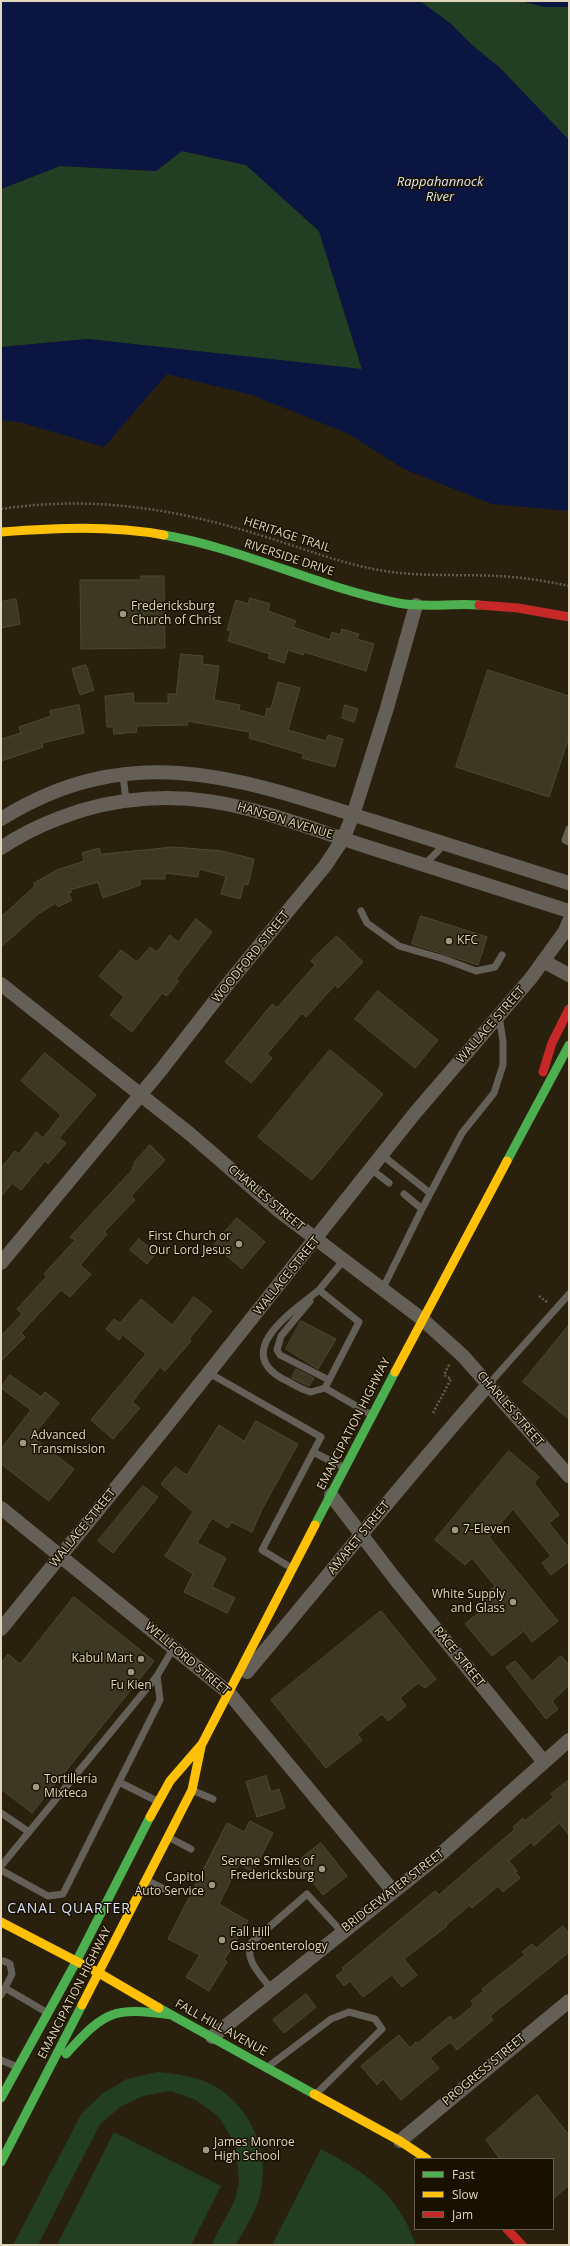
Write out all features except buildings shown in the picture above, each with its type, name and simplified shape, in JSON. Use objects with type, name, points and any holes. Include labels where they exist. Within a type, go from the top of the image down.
[{"type":"main road","name":"RIVERSIDE DRIVE","points":[[1,532],[90,528],[133,530],[176,537],[264,561],[368,596],[416,606],[465,604],[507,606],[569,617]]},
{"type":"main road","name":"EMANCIPATION HIGHWAY","points":[[531,1116],[552,1043],[569,1009]]},
{"type":"main road","name":"EMANCIPATION HIGHWAY","points":[[1,2098],[76,1962],[158,1802],[170,1781],[202,1744],[422,1319],[569,1045]]},
{"type":"main road","name":"EMANCIPATION HIGHWAY","points":[[1,2162],[192,1790],[202,1744]]},
{"type":"main road","name":"FALL HILL AVENUE","points":[[1,1922],[99,1973],[400,2141],[426,2158]]},
{"type":"main road","points":[[45,2077],[90,2027],[108,2014],[131,2009],[172,2015]]},
{"type":"main road","points":[[508,2230],[522,2245]]},
{"type":"street","name":"WOODFORD STREET","points":[[1,1263],[141,1095],[231,980],[325,866],[343,839],[353,814],[387,708],[416,606]]},
{"type":"street","points":[[1,819],[49,794],[85,783],[123,775],[169,772],[226,778],[269,788],[569,883]]},
{"type":"street","name":"HANSON AVENUE","points":[[1,848],[18,837],[51,821],[95,807],[126,800],[164,797],[213,800],[250,809],[569,911]]},
{"type":"street","name":"WALLACE STREET","points":[[2,1626],[209,1373],[415,1113],[543,961],[565,931],[569,921]]},
{"type":"street","points":[[543,961],[569,974]]},
{"type":"street","name":"CHARLES STREET","points":[[1,984],[141,1095],[279,1211],[422,1319],[456,1350],[489,1384],[569,1476]]},
{"type":"street","name":"AMARET STREET","points":[[229,1693],[362,1536],[412,1472],[489,1384]]},
{"type":"street","name":"RACE STREET","points":[[330,1495],[396,1580],[544,1762]]},
{"type":"street","name":"WELLFORD STREET","points":[[1,1508],[229,1693],[393,1891]]},
{"type":"street","name":"BRIDGEWATER STREET","points":[[212,2037],[442,1853],[569,1740]]},
{"type":"street","name":"PROGRESS STREET","points":[[400,2141],[569,2001]]},
{"type":"lane","points":[[123,775],[126,800]]},
{"type":"lane","points":[[569,829],[565,840],[569,842]]},
{"type":"lane","points":[[424,865],[445,844]]},
{"type":"lane","points":[[361,911],[367,923],[398,946],[444,958],[476,971],[495,967],[502,955]]},
{"type":"lane","points":[[382,1290],[430,1193],[462,1133],[494,1093],[503,1065],[503,1041],[499,1015]]},
{"type":"lane","points":[[382,1155],[430,1193]]},
{"type":"lane","points":[[371,1169],[389,1183]]},
{"type":"lane","points":[[404,1194],[422,1209]]},
{"type":"lane","points":[[329,1380],[285,1358],[277,1350],[281,1336],[344,1261]]},
{"type":"lane","points":[[319,1290],[359,1322],[325,1388]]},
{"type":"lane","points":[[319,1290],[288,1315],[266,1341],[262,1354],[267,1368],[284,1379],[311,1392],[325,1388],[372,1415]]},
{"type":"lane","points":[[489,1384],[569,1294]]},
{"type":"lane","points":[[209,1373],[321,1437],[262,1550],[293,1568]]},
{"type":"lane","points":[[313,1452],[344,1468]]},
{"type":"lane","points":[[1,1866],[157,1676],[174,1647]]},
{"type":"lane","points":[[1,1870],[48,1896],[63,1894],[160,1700],[157,1676]]},
{"type":"lane","points":[[119,1782],[158,1802]]},
{"type":"lane","points":[[192,1790],[213,1799]]},
{"type":"lane","points":[[1,1813],[29,1832]]},
{"type":"lane","points":[[168,1837],[191,1849]]},
{"type":"lane","points":[[146,1880],[170,1892]]},
{"type":"lane","points":[[271,1989],[249,1957],[248,1950],[252,1943],[307,1894],[342,1932]]},
{"type":"lane","points":[[1,1995],[5,1984],[12,1974],[10,1964],[4,1962]]},
{"type":"lane","points":[[5,1984],[47,2013]]},
{"type":"lane","points":[[267,2068],[330,2020],[349,2012],[375,2019],[382,2029],[316,2094]]},
{"type":"lane","points":[[1,2060],[17,2068]]},
{"type":"path","name":"HERITAGE TRAIL","points":[[1,509],[76,503],[160,510],[262,536],[332,559],[385,571],[452,576],[498,576],[569,586]]},
{"type":"path","points":[[539,1296],[551,1305]]},
{"type":"path","points":[[432,1414],[451,1379],[444,1375],[456,1350]]},
{"type":"green space","points":[[420,1],[521,1],[545,7],[569,7],[569,140],[499,67],[472,45],[451,24]]},
{"type":"green space","points":[[182,151],[246,165],[319,231],[362,370],[88,339],[1,347],[1,189],[60,166],[156,171]]},
{"type":"green space","points":[[157,2072],[193,2077],[213,2085],[237,2104],[254,2130],[259,2144],[262,2160],[263,2175],[261,2190],[254,2211],[236,2245],[211,2245],[235,2200],[239,2181],[235,2144],[219,2117],[196,2100],[171,2091],[143,2096],[120,2107],[100,2124],[38,2245],[13,2245],[82,2113],[103,2093],[127,2079]]},
{"type":"green space","points":[[114,2132],[221,2186],[191,2245],[57,2245]]},
{"type":"green space","points":[[321,2149],[353,2167],[379,2187],[390,2198],[400,2212],[416,2245],[272,2245]]},
{"type":"water","name":"Rappahannock River","points":[[1,1],[420,1],[451,24],[472,45],[499,67],[569,140],[569,511],[492,504],[404,469],[349,434],[252,395],[167,374],[104,447],[23,423],[1,420],[1,347],[88,339],[362,369],[319,231],[246,165],[182,151],[156,171],[60,166],[1,189]]},
{"type":"water","points":[[521,1],[569,1],[569,7],[545,7]]},
{"type":"traffic: fast","points":[[164,535],[223,549],[339,588],[398,603],[418,605],[479,605]]},
{"type":"traffic: fast","points":[[507,1161],[569,1045]]},
{"type":"traffic: fast","points":[[315,1525],[395,1372]]},
{"type":"traffic: fast","points":[[1,2098],[76,1962],[150,1817]]},
{"type":"traffic: fast","points":[[1,2162],[82,2005]]},
{"type":"traffic: fast","points":[[159,2008],[314,2094]]},
{"type":"traffic: fast","points":[[66,2054],[91,2028],[112,2015],[123,2012],[172,2015]]},
{"type":"traffic: slow","points":[[1,532],[83,528],[123,530],[164,535]]},
{"type":"traffic: slow","points":[[395,1372],[507,1161]]},
{"type":"traffic: slow","points":[[150,1817],[170,1781],[202,1744],[315,1525]]},
{"type":"traffic: slow","points":[[82,2005],[192,1790],[201,1747]]},
{"type":"traffic: slow","points":[[1,1922],[99,1973],[159,2008]]},
{"type":"traffic: slow","points":[[314,2094],[400,2141],[426,2158]]},
{"type":"traffic: jam","points":[[479,605],[518,608],[569,617]]},
{"type":"traffic: jam","points":[[543,1072],[552,1043],[569,1009]]},
{"type":"traffic: jam","points":[[508,2230],[522,2245]]},
{"type":"place","name":"Fredericksburg Church of Christ","points":[[123,614]]},
{"type":"place","name":"KFC","points":[[449,941]]},
{"type":"place","name":"First Church or Our Lord Jesus","points":[[239,1244]]},
{"type":"place","name":"Advanced Transmission","points":[[23,1443]]},
{"type":"place","name":"7-Eleven","points":[[455,1530]]},
{"type":"place","name":"White Supply and Glass","points":[[513,1602]]},
{"type":"place","name":"Kabul Mart","points":[[141,1659]]},
{"type":"place","name":"Fu Kien","points":[[131,1672]]},
{"type":"place","name":"Tortillería Mixteca","points":[[36,1787]]},
{"type":"place","name":"Serene Smiles of Fredericksburg","points":[[322,1869]]},
{"type":"place","name":"Capitol Auto Service","points":[[212,1885]]},
{"type":"place","name":"Fall Hill Gastroenterology","points":[[222,1940]]},
{"type":"place","name":"James Monroe High School","points":[[206,2150]]},
{"type":"district","name":"CANAL QUARTER","points":[[69,1909]]}]
